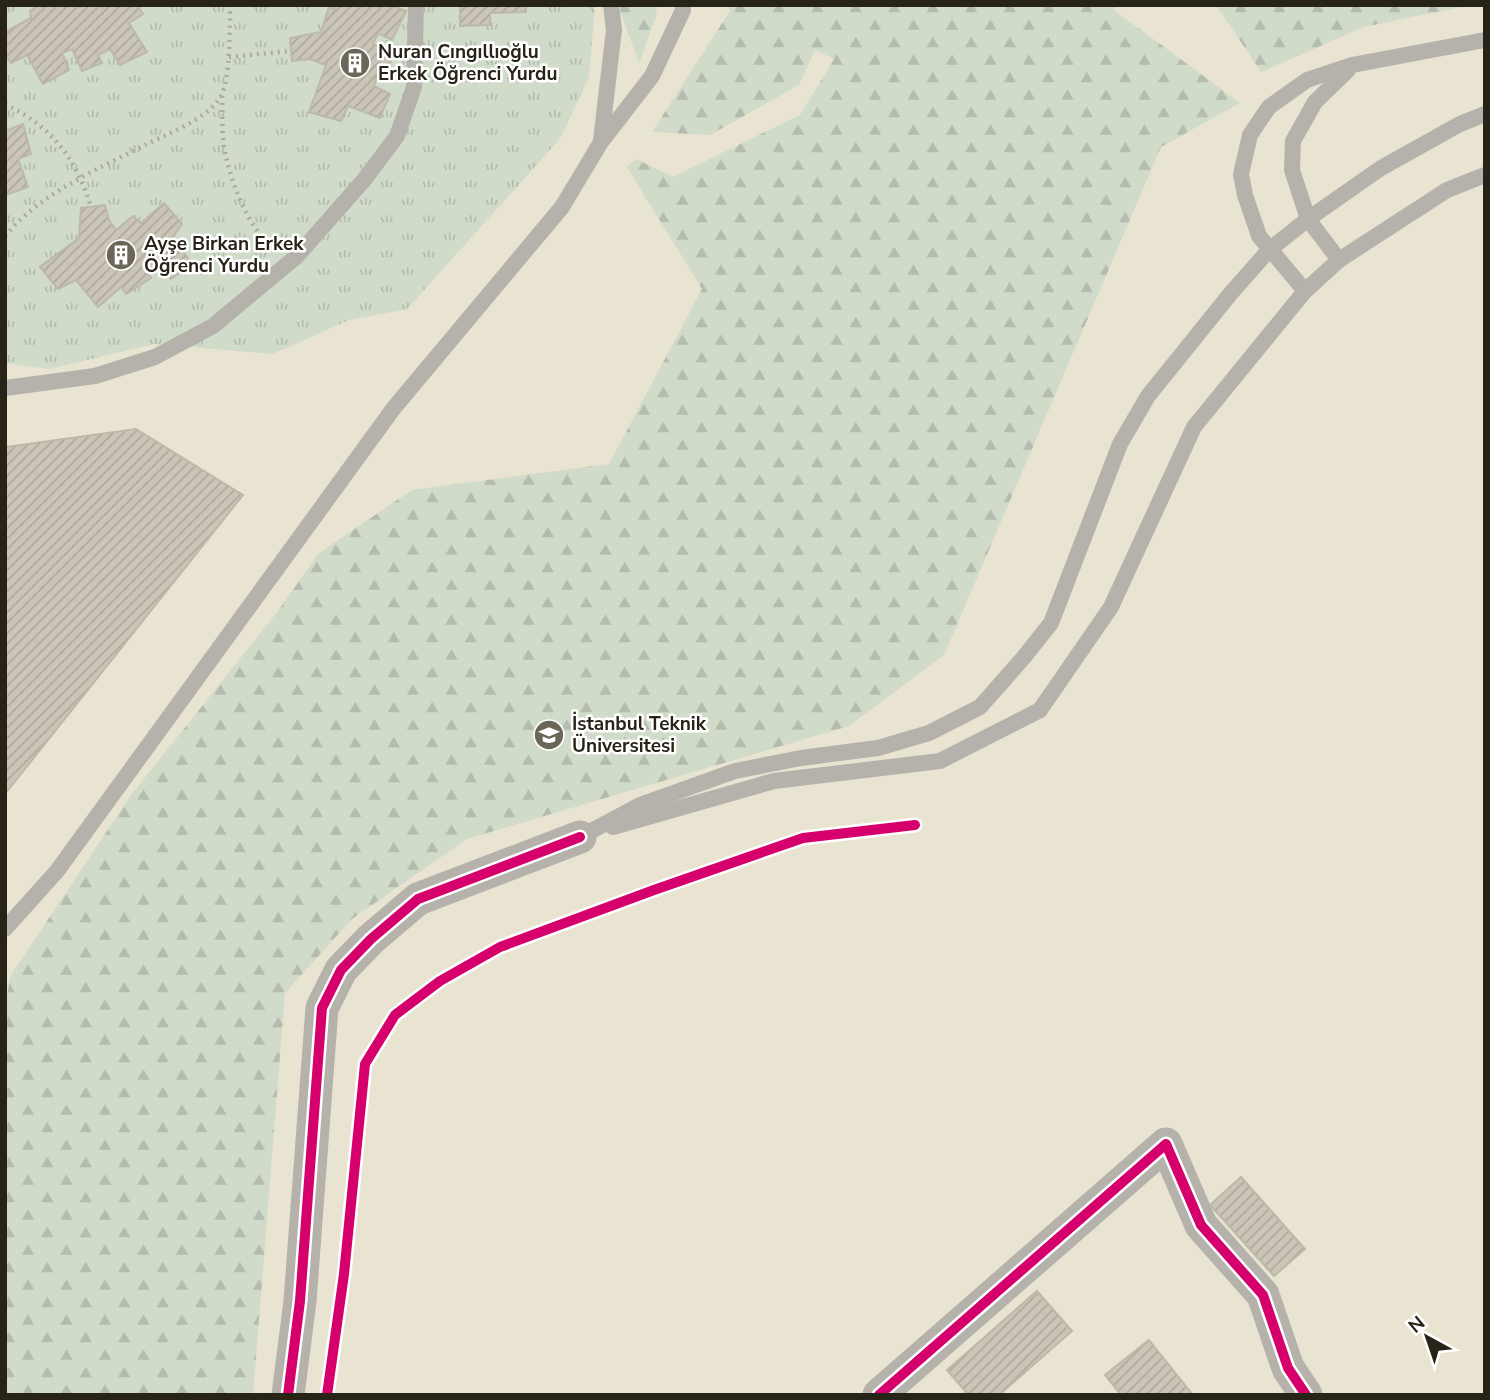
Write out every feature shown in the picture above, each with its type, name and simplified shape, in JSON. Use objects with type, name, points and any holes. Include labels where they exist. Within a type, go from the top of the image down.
[{"type":"street","points":[[288,1395],[300,1301],[322,1008],[341,970],[418,899],[580,837]]},
{"type":"street","points":[[879,1395],[1166,1144],[1201,1225],[1263,1295],[1288,1368],[1306,1395]]},
{"type":"lane","points":[[5,388],[95,376],[155,357],[213,326],[297,256],[364,180],[397,136],[414,87],[416,5]]},
{"type":"lane","points":[[601,142],[614,30],[611,5]]},
{"type":"lane","points":[[5,929],[57,871],[393,409],[562,207],[601,142],[652,76],[683,5]]},
{"type":"lane","points":[[1305,291],[1259,236],[1245,195],[1241,174],[1250,135],[1269,107],[1307,80],[1352,65],[1485,40]]},
{"type":"lane","points":[[1339,260],[1308,219],[1292,170],[1293,141],[1315,102],[1352,65]]},
{"type":"lane","points":[[580,837],[640,805],[735,771],[801,758],[878,748],[929,733],[980,707],[1051,624],[1120,444],[1148,396],[1189,343],[1269,250],[1308,219],[1381,169],[1460,124],[1485,114]]},
{"type":"lane","points":[[580,837],[774,781],[940,761],[1040,710],[1111,607],[1194,427],[1305,291],[1339,260],[1447,190],[1485,175]]},
{"type":"path","points":[[230,5],[229,57],[222,96],[226,155],[242,204],[262,239],[279,253],[297,256]]},
{"type":"path","points":[[229,57],[291,51]]},
{"type":"path","points":[[5,236],[19,219],[82,177],[202,116],[222,96]]},
{"type":"path","points":[[5,104],[30,117],[60,146],[82,177],[92,207]]},
{"type":"green space","points":[[5,5],[595,5],[589,77],[560,139],[407,309],[349,320],[273,354],[154,344],[50,369],[5,363]]},
{"type":"green space","points":[[618,5],[657,5],[656,17],[639,63]]},
{"type":"green space","points":[[728,5],[1119,5],[1114,10],[1240,103],[1161,147],[944,655],[849,726],[467,839],[352,919],[285,993],[253,1395],[5,1395],[5,1004],[11,975],[131,795],[275,615],[319,553],[412,490],[609,464],[702,289],[627,167],[636,159],[673,177],[800,115],[834,59],[815,50],[799,85],[710,135],[652,132],[730,11]]},
{"type":"green space","points":[[1216,5],[1470,5],[1364,27],[1261,72]]},
{"type":"building","points":[[39,5],[75,5],[78,8],[84,5],[101,5],[103,8],[106,5],[137,5],[143,14],[129,23],[147,52],[120,65],[110,49],[98,55],[102,63],[82,71],[72,49],[62,53],[69,70],[43,84],[27,55],[11,63],[5,54],[5,32],[31,18],[30,11]]},
{"type":"building","name":"Nuran Cıngıllıoğlu Erkek Öğrenci Yurdu","points":[[336,5],[389,5],[406,11],[392,40],[378,33],[373,44],[393,55],[385,77],[378,73],[374,86],[390,94],[380,118],[348,106],[341,121],[309,112],[326,65],[310,59],[292,61],[290,38],[321,32],[329,7],[334,9]]},
{"type":"building","points":[[460,5],[526,5],[526,12],[490,13],[490,25],[460,26]]},
{"type":"building","points":[[23,124],[31,154],[18,159],[28,187],[5,195],[5,131]]},
{"type":"building","name":"Ayşe Birkan Erkek Öğrenci Yurdu","points":[[164,203],[182,224],[173,237],[192,264],[171,279],[158,264],[147,272],[151,278],[126,294],[121,287],[98,307],[76,280],[58,289],[40,267],[79,238],[81,208],[105,205],[109,220],[116,230],[133,216],[141,223]]},
{"type":"building","points":[[136,429],[243,495],[5,794],[5,447]]},
{"type":"building","points":[[1241,1177],[1305,1249],[1274,1276],[1210,1205]]},
{"type":"building","points":[[1037,1291],[1072,1331],[999,1395],[962,1395],[966,1392],[947,1370]]},
{"type":"building","points":[[1149,1340],[1193,1395],[1121,1395],[1105,1375]]},
{"type":"cycle path","points":[[327,1395],[344,1274],[365,1064],[395,1015],[440,981],[500,947],[654,890],[803,838],[915,825]]},
{"type":"cycle path","points":[[288,1395],[300,1301],[322,1008],[341,970],[371,939],[418,899],[580,837]]},
{"type":"cycle path","points":[[879,1395],[1166,1144],[1201,1225],[1263,1295],[1288,1368],[1306,1395]]},
{"type":"place","name":"Nuran Cıngıllıoğlu Erkek Öğrenci Yurdu","points":[[355,63]]},
{"type":"place","name":"Ayşe Birkan Erkek Öğrenci Yurdu","points":[[121,255]]},
{"type":"place","name":"İstanbul Teknik Üniversitesi","points":[[549,735]]}]
